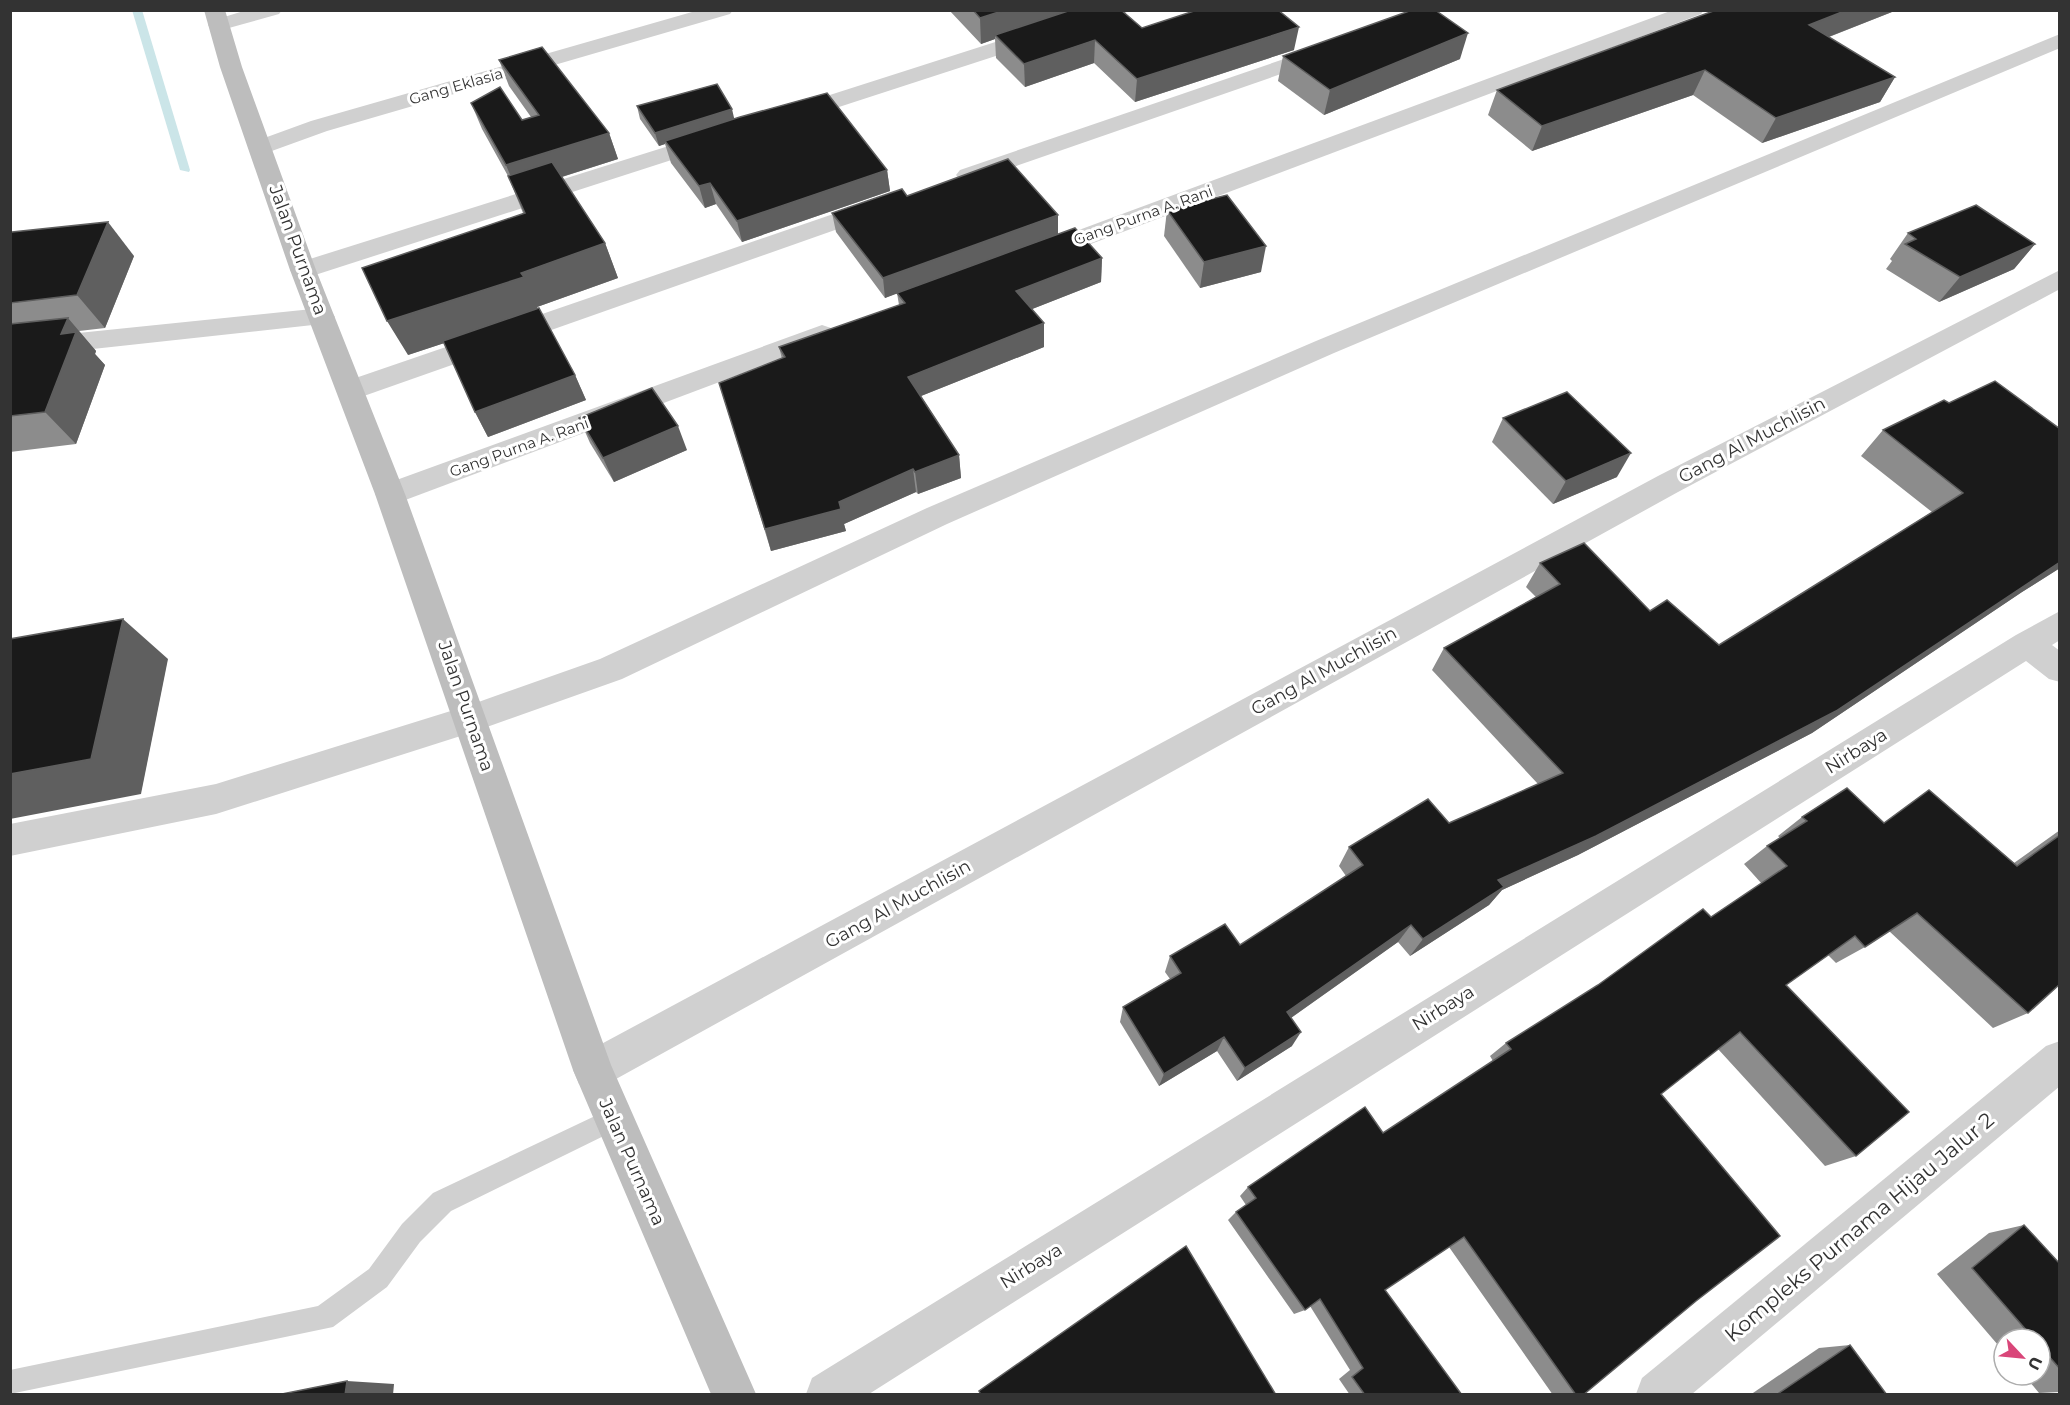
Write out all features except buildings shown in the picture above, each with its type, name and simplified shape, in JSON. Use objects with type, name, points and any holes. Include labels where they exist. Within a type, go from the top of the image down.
[{"type":"street","points":[[216,18],[272,10]]},
{"type":"street","name":"Gang Eklasia","points":[[261,147],[320,126],[723,10]]},
{"type":"street","points":[[767,122],[1118,10]]},
{"type":"street","name":"Gang Purna A. Rani","points":[[1019,261],[1694,10]]},
{"type":"street","name":"Jalan Purnama","points":[[216,18],[303,270],[390,494],[593,1070],[734,1395]]},
{"type":"street","points":[[10,840],[216,799],[470,719],[611,669],[937,516],[1325,347],[2060,40]]},
{"type":"street","points":[[947,183],[1341,46]]},
{"type":"street","points":[[303,270],[733,133]]},
{"type":"street","points":[[351,390],[902,198]]},
{"type":"street","name":"Gang Al Muchlisin","points":[[593,1070],[1668,484],[2060,278]]},
{"type":"street","points":[[10,348],[322,316]]},
{"type":"street","name":"Gang Purna A. Rani","points":[[390,494],[840,327]]},
{"type":"street","name":"Nirbaya","points":[[828,1395],[1222,1145],[2060,624]]},
{"type":"street","points":[[2027,644],[2060,669]]},
{"type":"street","name":"Kompleks Purnama Hijau Jalur 2","points":[[1658,1395],[2060,1060]]},
{"type":"lane","points":[[10,1383],[324,1318],[378,1278],[411,1233],[442,1202],[614,1119]]},
{"type":"waterway","points":[[137,10],[185,170]]}]
